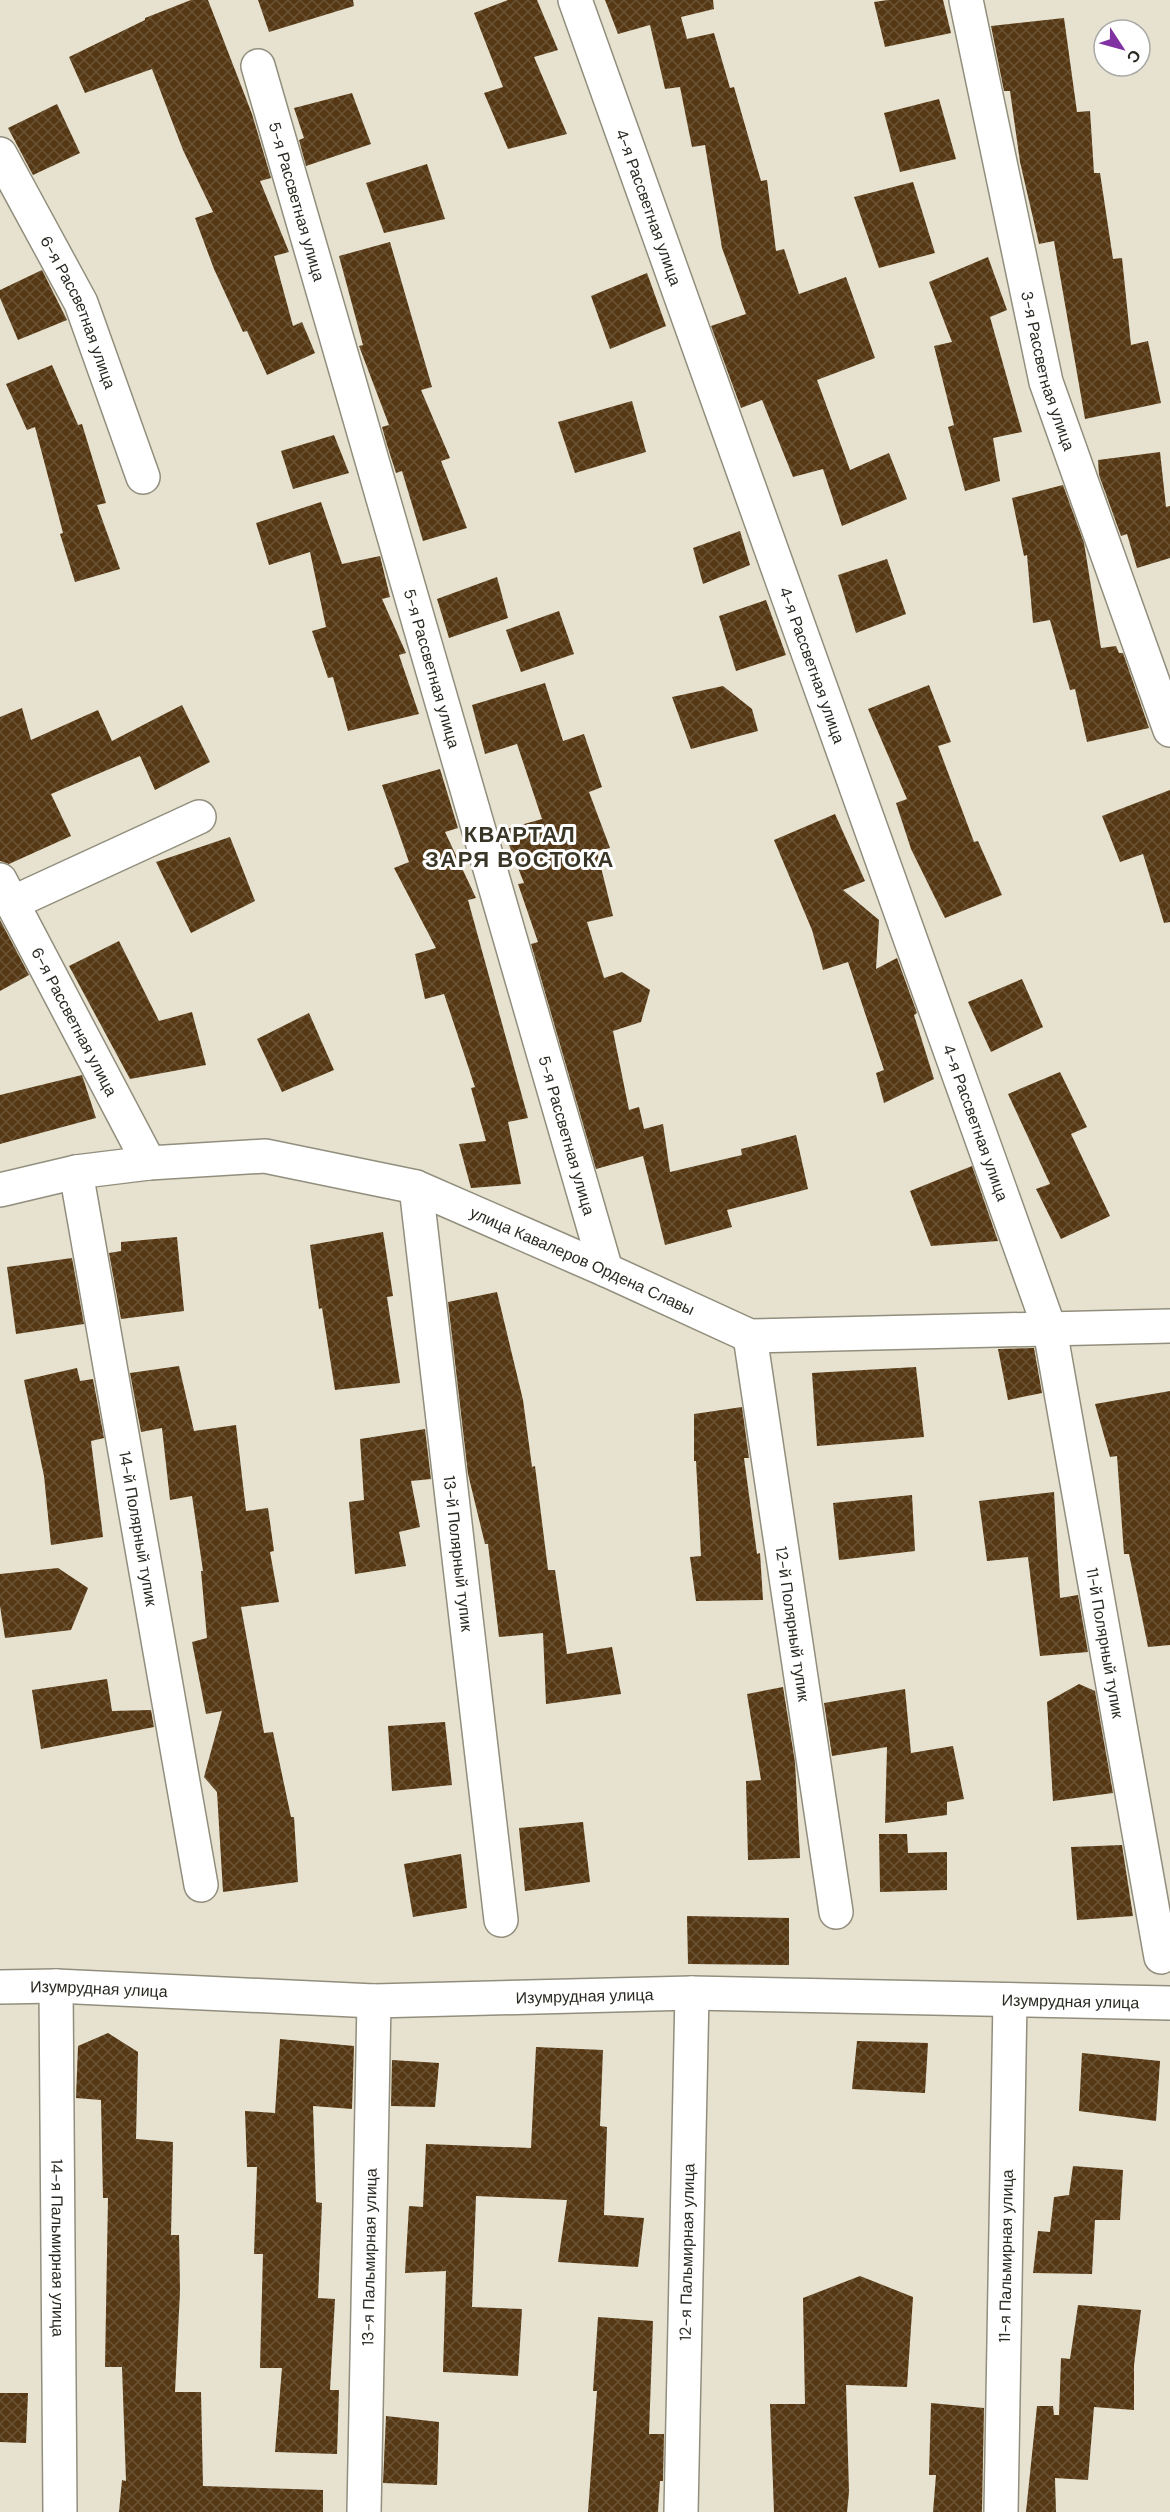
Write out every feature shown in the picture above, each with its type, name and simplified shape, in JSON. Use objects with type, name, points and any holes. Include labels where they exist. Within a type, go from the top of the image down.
[{"type":"street","name":"4-я Рассветная улица","points":[[575,0],[1050,1330]]},
{"type":"street","name":"3-я Рассветная улица","points":[[966,0],[1046,382],[1170,730]]},
{"type":"street","name":"5-я Рассветная улица","points":[[258,66],[606,1270]]},
{"type":"street","name":"6-я Рассветная улица","points":[[0,154],[81,303],[143,477]]},
{"type":"street","points":[[4,891],[199,817]]},
{"type":"street","name":"6-я Рассветная улица","points":[[4,891],[149,1163]]},
{"type":"street","name":"улица Кавалеров Ордена Славы","points":[[0,1190],[76,1172],[149,1163],[265,1156],[416,1187],[750,1336],[1170,1326]]},
{"type":"street","name":"14-й Полярный тупик","points":[[76,1172],[201,1885]]},
{"type":"street","name":"13-й Полярный тупик","points":[[416,1187],[501,1920]]},
{"type":"street","name":"11-й Полярный тупик","points":[[1050,1330],[1161,1956]]},
{"type":"street","name":"12-й Полярный тупик","points":[[750,1336],[836,1912]]},
{"type":"street","name":"Изумрудная улица","points":[[0,1987],[56,1986],[374,2001],[692,1993],[1170,2003]]},
{"type":"street","name":"14-я Пальмирная улица","points":[[56,1986],[60,2512]]},
{"type":"street","name":"12-я Пальмирная улица","points":[[681,2512],[692,1993]]},
{"type":"street","name":"11-я Пальмирная улица","points":[[1001,2512],[1010,2000]]},
{"type":"street","name":"13-я Пальмирная улица","points":[[364,2512],[374,2001]]},
{"type":"building","points":[[191,0],[208,0],[252,114],[271,178],[260,181],[289,252],[274,256],[293,326],[302,322],[315,353],[267,375],[247,331],[243,332],[214,269],[195,218],[213,212],[183,150],[152,69],[85,93],[69,57],[145,18]]},
{"type":"building","points":[[258,0],[353,0],[354,6],[269,32]]},
{"type":"building","points":[[508,0],[537,0],[558,50],[534,57],[567,134],[508,149],[484,93],[503,87],[474,13]]},
{"type":"building","points":[[605,0],[713,0],[714,9],[681,17],[687,39],[714,33],[730,88],[734,87],[761,181],[767,180],[776,251],[784,249],[799,294],[846,277],[875,358],[817,380],[850,470],[889,453],[907,499],[842,526],[823,469],[793,477],[762,400],[741,408],[711,326],[746,314],[722,248],[705,145],[692,147],[680,87],[665,89],[650,25],[618,34]]},
{"type":"building","points":[[943,0],[951,33],[885,47],[874,2]]},
{"type":"building","points":[[1064,18],[1077,112],[1090,111],[1094,173],[1100,173],[1113,259],[1122,258],[1131,345],[1148,341],[1161,403],[1085,419],[1054,241],[1039,244],[1020,162],[1010,91],[1004,91],[991,26]]},
{"type":"building","points":[[352,93],[371,144],[306,166],[299,140],[304,138],[294,108]]},
{"type":"building","points":[[939,99],[956,159],[900,172],[884,113]]},
{"type":"building","points":[[57,104],[80,153],[33,175],[8,128]]},
{"type":"building","points":[[427,164],[445,219],[384,233],[366,183]]},
{"type":"building","points":[[913,182],[935,253],[879,268],[854,197]]},
{"type":"building","points":[[390,242],[432,387],[421,390],[450,458],[441,461],[467,528],[423,541],[402,471],[396,473],[387,445],[382,427],[389,425],[359,346],[363,345],[339,256]]},
{"type":"building","points":[[988,257],[1007,310],[990,317],[1022,432],[993,438],[1000,481],[965,491],[948,427],[954,425],[934,346],[952,342],[929,282]]},
{"type":"building","points":[[42,270],[67,320],[18,340],[0,298],[0,290]]},
{"type":"building","points":[[647,273],[666,326],[610,349],[591,296]]},
{"type":"building","points":[[52,365],[78,425],[82,424],[106,503],[97,505],[120,569],[75,582],[60,534],[63,533],[35,427],[27,430],[6,384]]},
{"type":"building","points":[[632,401],[646,452],[575,473],[558,422]]},
{"type":"building","points":[[334,435],[349,473],[293,489],[281,451]]},
{"type":"building","points":[[1160,452],[1166,507],[1170,506],[1170,558],[1137,568],[1127,534],[1121,536],[1099,475],[1098,460]]},
{"type":"building","points":[[1063,485],[1084,543],[1101,648],[1116,646],[1119,653],[1123,653],[1149,728],[1087,742],[1075,689],[1070,690],[1050,620],[1033,623],[1027,555],[1024,556],[1012,498]]},
{"type":"building","points":[[321,502],[342,564],[380,556],[390,597],[382,599],[406,653],[399,655],[419,714],[348,731],[333,677],[328,678],[312,631],[326,627],[310,552],[269,565],[256,523]]},
{"type":"building","points":[[740,531],[750,565],[703,584],[693,548]]},
{"type":"building","points":[[887,559],[906,614],[856,633],[838,575]]},
{"type":"building","points":[[497,577],[508,618],[449,638],[437,599]]},
{"type":"building","points":[[766,600],[786,655],[736,671],[719,616]]},
{"type":"building","points":[[559,611],[574,654],[521,672],[506,630]]},
{"type":"building","points":[[545,683],[563,741],[584,734],[602,787],[589,792],[610,848],[597,851],[613,916],[587,922],[604,978],[622,972],[650,990],[641,1022],[613,1031],[629,1110],[639,1107],[644,1129],[663,1124],[670,1172],[742,1155],[741,1149],[796,1135],[808,1189],[727,1210],[732,1227],[665,1245],[643,1156],[596,1169],[531,944],[538,942],[518,884],[524,883],[503,830],[542,819],[517,744],[485,754],[472,705]]},
{"type":"building","points":[[929,685],[951,742],[938,746],[974,842],[978,841],[1002,895],[945,918],[911,849],[896,803],[907,799],[868,709]]},
{"type":"building","points":[[723,686],[752,709],[758,731],[691,749],[672,697]]},
{"type":"building","points":[[182,705],[210,762],[155,790],[140,756],[51,794],[71,836],[9,864],[0,861],[0,717],[22,708],[31,740],[98,710],[112,741]]},
{"type":"building","points":[[440,769],[458,828],[445,832],[476,898],[468,900],[528,1118],[508,1122],[521,1184],[471,1188],[459,1144],[486,1141],[471,1088],[475,1087],[444,994],[425,999],[415,954],[436,948],[394,868],[409,862],[382,785]]},
{"type":"building","points":[[1170,790],[1170,922],[1164,923],[1143,854],[1120,862],[1102,816]]},
{"type":"building","points":[[835,814],[865,881],[843,890],[879,920],[876,969],[897,958],[917,1013],[914,1015],[934,1079],[884,1103],[876,1073],[884,1070],[848,962],[823,970],[812,930],[774,840]]},
{"type":"building","points":[[230,837],[255,901],[191,933],[156,862]]},
{"type":"building","points":[[0,920],[29,975],[0,991]]},
{"type":"building","points":[[119,941],[159,1021],[192,1012],[206,1065],[130,1079],[69,966]]},
{"type":"building","points":[[1022,979],[1043,1027],[991,1052],[968,1002]]},
{"type":"building","points":[[309,1013],[334,1070],[282,1092],[257,1039]]},
{"type":"building","points":[[1060,1072],[1087,1127],[1071,1134],[1110,1216],[1061,1239],[1036,1189],[1050,1184],[1008,1094]]},
{"type":"building","points":[[82,1075],[96,1118],[0,1144],[0,1095]]},
{"type":"building","points":[[972,1166],[998,1241],[931,1246],[910,1191]]},
{"type":"building","points":[[383,1232],[393,1296],[387,1297],[400,1383],[335,1390],[322,1308],[319,1309],[310,1245]]},
{"type":"building","points":[[177,1237],[184,1311],[121,1319],[109,1253],[121,1251],[121,1242]]},
{"type":"building","points":[[72,1258],[84,1324],[16,1334],[7,1267]]},
{"type":"building","points":[[497,1292],[523,1400],[532,1467],[535,1466],[548,1570],[555,1570],[567,1654],[612,1647],[621,1694],[546,1704],[543,1633],[499,1637],[488,1544],[485,1544],[468,1474],[448,1302]]},
{"type":"building","points":[[1034,1348],[1042,1393],[1008,1400],[998,1349]]},
{"type":"building","points":[[179,1366],[194,1431],[236,1425],[246,1511],[268,1508],[274,1551],[270,1552],[279,1602],[241,1607],[264,1733],[273,1732],[291,1817],[294,1817],[298,1882],[223,1892],[217,1792],[204,1777],[222,1711],[206,1714],[192,1642],[207,1638],[201,1571],[203,1571],[192,1496],[170,1500],[162,1428],[141,1432],[130,1373]]},
{"type":"building","points":[[916,1367],[924,1437],[817,1446],[812,1373]]},
{"type":"building","points":[[77,1368],[80,1381],[93,1379],[104,1438],[91,1441],[103,1537],[51,1545],[44,1476],[24,1380]]},
{"type":"building","points":[[1170,1391],[1170,1645],[1148,1647],[1129,1554],[1124,1554],[1117,1456],[1110,1457],[1095,1404]]},
{"type":"building","points":[[742,1407],[749,1458],[744,1458],[757,1554],[760,1553],[763,1600],[696,1601],[690,1557],[701,1556],[696,1461],[694,1461],[694,1414]]},
{"type":"building","points":[[425,1429],[431,1479],[411,1481],[420,1527],[399,1532],[406,1566],[355,1574],[349,1502],[364,1500],[360,1439]]},
{"type":"building","points":[[1054,1492],[1060,1598],[1078,1595],[1088,1652],[1040,1656],[1028,1557],[987,1561],[979,1501]]},
{"type":"building","points":[[912,1495],[915,1551],[839,1560],[833,1503]]},
{"type":"building","points":[[58,1568],[88,1588],[71,1630],[5,1638],[0,1606],[0,1574]]},
{"type":"building","points":[[107,1679],[112,1711],[151,1710],[154,1727],[41,1749],[32,1690]]},
{"type":"building","points":[[1079,1684],[1095,1691],[1113,1793],[1053,1801],[1047,1702]]},
{"type":"building","points":[[783,1687],[795,1762],[800,1858],[748,1860],[746,1781],[761,1780],[747,1694]]},
{"type":"building","points":[[905,1689],[911,1753],[953,1746],[964,1799],[947,1802],[947,1815],[885,1823],[887,1747],[832,1756],[824,1703]]},
{"type":"building","points":[[445,1722],[452,1785],[392,1791],[388,1726]]},
{"type":"building","points":[[583,1822],[590,1882],[525,1891],[519,1828]]},
{"type":"building","points":[[879,1834],[907,1834],[908,1853],[947,1852],[947,1890],[880,1892]]},
{"type":"building","points":[[1122,1845],[1133,1916],[1077,1920],[1071,1847]]},
{"type":"building","points":[[461,1854],[467,1908],[413,1917],[404,1864]]},
{"type":"building","points":[[687,1916],[789,1918],[789,1965],[688,1964]]},
{"type":"building","points":[[108,2033],[138,2052],[136,2139],[173,2142],[171,2235],[179,2235],[180,2291],[175,2392],[201,2392],[203,2486],[323,2490],[323,2512],[119,2512],[122,2480],[126,2481],[122,2367],[105,2367],[108,2198],[103,2198],[101,2100],[76,2098],[78,2046]]},
{"type":"building","points":[[280,2039],[354,2046],[352,2109],[313,2106],[316,2202],[322,2203],[318,2298],[335,2299],[330,2390],[339,2390],[337,2454],[275,2452],[282,2368],[260,2368],[263,2254],[254,2254],[257,2167],[247,2167],[245,2111],[275,2113]]},
{"type":"building","points":[[857,2041],[928,2043],[925,2093],[852,2089]]},
{"type":"building","points":[[536,2047],[603,2050],[600,2126],[607,2127],[604,2215],[644,2218],[638,2267],[558,2262],[567,2200],[476,2196],[472,2307],[522,2309],[518,2376],[443,2372],[446,2271],[405,2273],[409,2206],[423,2207],[426,2144],[531,2148]]},
{"type":"building","points":[[1082,2053],[1160,2061],[1156,2121],[1079,2111]]},
{"type":"building","points":[[392,2060],[439,2063],[435,2107],[391,2106]]},
{"type":"building","points":[[1073,2166],[1123,2170],[1120,2220],[1095,2220],[1092,2274],[1033,2273],[1038,2231],[1050,2232],[1054,2197],[1069,2195]]},
{"type":"building","points":[[860,2276],[913,2297],[907,2387],[846,2385],[849,2492],[847,2512],[774,2512],[770,2404],[805,2404],[803,2298]]},
{"type":"building","points":[[1078,2305],[1141,2310],[1134,2365],[1134,2410],[1094,2407],[1088,2480],[1055,2478],[1056,2512],[1026,2512],[1037,2406],[1053,2406],[1054,2415],[1059,2415],[1061,2358],[1070,2359]]},
{"type":"building","points":[[598,2317],[653,2321],[649,2434],[664,2434],[663,2481],[660,2481],[658,2512],[588,2512],[597,2391],[593,2391]]},
{"type":"building","points":[[0,2393],[28,2393],[26,2443],[0,2442]]},
{"type":"building","points":[[931,2403],[984,2408],[982,2512],[933,2512],[936,2475],[929,2475]]},
{"type":"building","points":[[386,2416],[439,2422],[437,2485],[383,2483]]},
{"type":"district","name":"КВАРТАЛ ЗАРЯ ВОСТОКА","points":[[520,846]]}]
